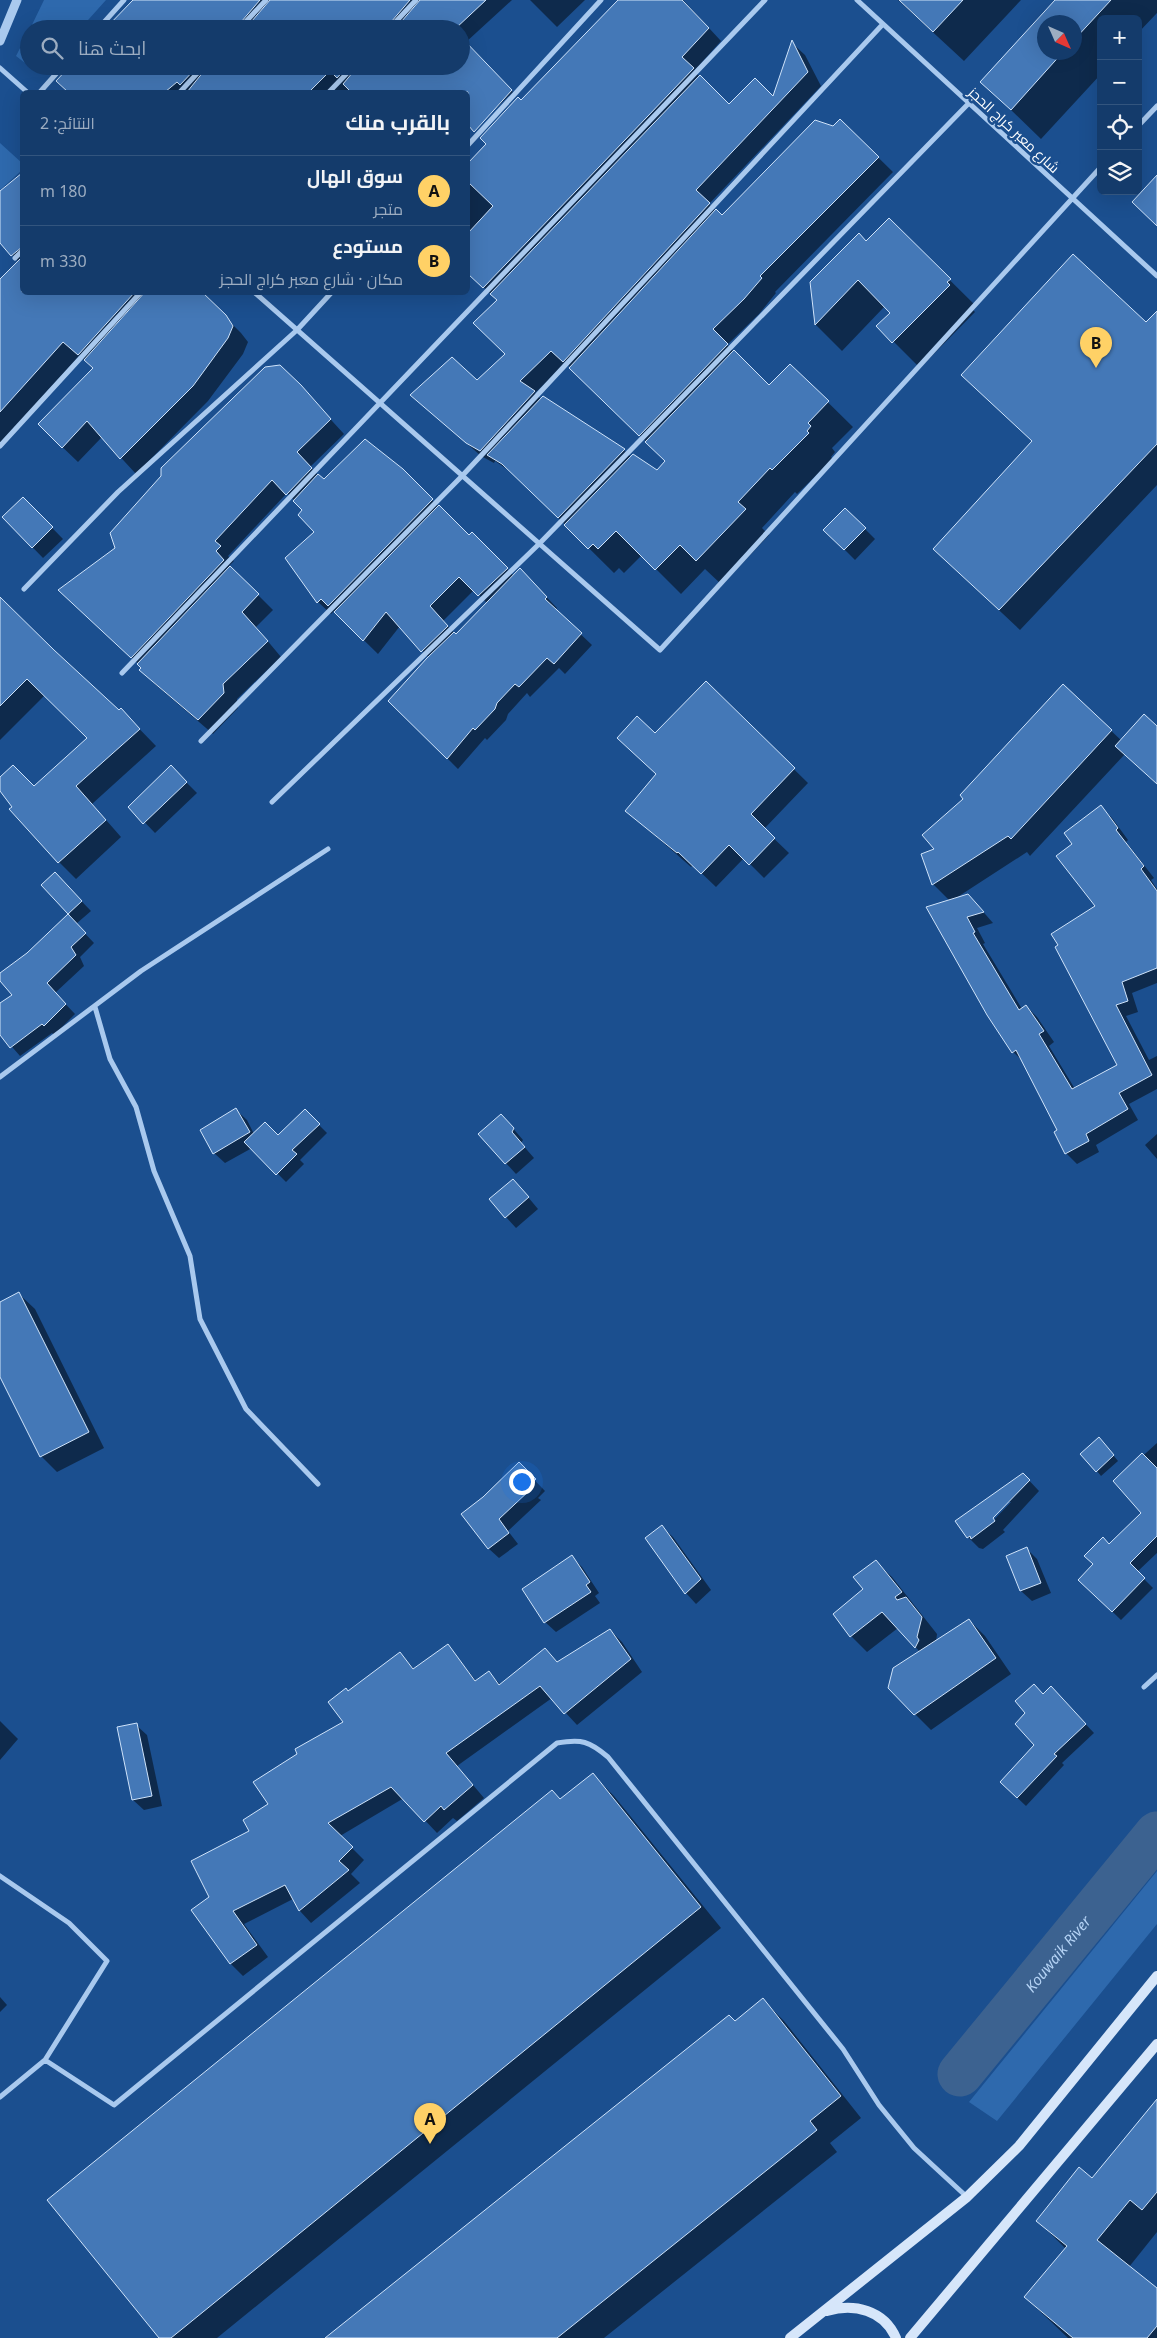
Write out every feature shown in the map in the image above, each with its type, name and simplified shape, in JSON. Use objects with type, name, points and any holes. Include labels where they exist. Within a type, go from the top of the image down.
[{"type":"main road","points":[[790,2338],[968,2197],[1019,2146],[1157,1976]]},
{"type":"main road","points":[[910,2338],[1157,2044]]},
{"type":"main road","points":[[800,2338],[812,2321],[825,2312],[840,2307],[857,2308],[872,2312],[885,2322],[896,2338]]},
{"type":"street","points":[[0,41],[17,0]]},
{"type":"street","points":[[106,20],[124,0]]},
{"type":"street","points":[[247,20],[266,0]]},
{"type":"street","points":[[397,20],[416,0]]},
{"type":"street","points":[[470,143],[601,0]]},
{"type":"street","points":[[122,673],[765,0]]},
{"type":"street","name":"شارع معبر كراج الحجز","points":[[856,0],[1157,276]]},
{"type":"street","points":[[202,741],[462,476],[883,24]]},
{"type":"street","points":[[0,68],[25,90]]},
{"type":"street","points":[[42,90],[56,75]]},
{"type":"street","points":[[182,90],[196,75]]},
{"type":"street","points":[[331,90],[345,75]]},
{"type":"street","points":[[272,802],[539,544],[969,103]]},
{"type":"street","points":[[1142,122],[1157,106]]},
{"type":"street","points":[[257,295],[660,650],[1097,171]]},
{"type":"street","points":[[15,258],[20,253]]},
{"type":"street","points":[[0,446],[138,295]]},
{"type":"street","points":[[24,589],[118,492],[297,330],[329,295]]},
{"type":"street","points":[[0,1078],[141,971],[328,849]]},
{"type":"street","points":[[95,1007],[110,1059],[136,1107],[154,1171],[190,1256],[200,1319],[246,1409],[318,1484]]},
{"type":"street","points":[[1144,1688],[1157,1675]]},
{"type":"street","points":[[45,2060],[114,2105],[557,1743],[578,1740],[594,1745],[608,1757],[842,2049],[879,2105],[908,2141],[968,2197]]},
{"type":"street","points":[[0,1876],[68,1923],[107,1960],[45,2060],[0,2096]]},
{"type":"shaded area","points":[[44,0],[106,0],[88,20],[34,20]]},
{"type":"shaded area","points":[[20,48],[20,59],[16,56]]},
{"type":"shaded area","points":[[0,143],[20,161],[20,172],[0,190]]},
{"type":"shaded area","points":[[1157,1871],[1157,1924],[997,2121],[969,2102]]},
{"type":"building","points":[[133,0],[260,0],[243,20],[114,20]]},
{"type":"building","points":[[270,0],[410,0],[393,20],[253,20]]},
{"type":"building","points":[[420,0],[486,0],[465,20],[403,20]]},
{"type":"building","points":[[618,0],[682,0],[709,28],[682,57],[694,68],[483,288],[470,276],[470,231],[493,206],[470,184],[470,161],[486,144],[480,138],[518,97],[521,100]]},
{"type":"building","points":[[899,0],[963,0],[933,32]]},
{"type":"building","points":[[1055,0],[1111,0],[1082,31],[1082,15],[1041,15]]},
{"type":"building","points":[[1037,20],[1037,60],[1056,60],[1011,110],[980,82]]},
{"type":"building","points":[[792,40],[808,72],[696,190],[710,203],[563,362],[551,351],[520,381],[535,391],[480,451],[466,443],[410,395],[452,357],[477,380],[505,354],[473,323],[497,300],[490,294],[700,75],[729,104],[755,78],[773,96]]},
{"type":"building","points":[[470,46],[512,90],[474,132],[470,127],[470,90],[349,90],[343,84],[350,75],[470,75]]},
{"type":"building","points":[[62,75],[189,75],[180,85],[177,82],[167,90],[66,90],[56,81]]},
{"type":"building","points":[[201,75],[326,75],[311,90],[189,90]]},
{"type":"building","points":[[840,119],[879,157],[760,276],[762,278],[744,299],[713,329],[728,344],[639,436],[569,368],[716,209],[722,215],[815,120],[833,126]]},
{"type":"building","points":[[20,175],[20,249],[11,256],[0,243],[0,191]]},
{"type":"building","points":[[1157,175],[1157,226],[1132,202],[1138,195],[1142,195],[1142,191]]},
{"type":"building","points":[[889,218],[951,279],[947,282],[950,285],[892,343],[876,326],[890,313],[858,280],[815,325],[810,282],[859,233],[866,241]]},
{"type":"building","points":[[1073,254],[1146,322],[1157,311],[1157,444],[999,610],[933,549],[1032,441],[961,375]]},
{"type":"building","points":[[20,259],[20,295],[132,295],[78,355],[63,342],[0,412],[0,279]]},
{"type":"building","points":[[142,295],[205,295],[226,315],[233,326],[228,338],[193,386],[120,459],[87,421],[62,448],[38,424],[93,368],[84,360]]},
{"type":"building","points":[[734,350],[769,385],[790,364],[829,401],[808,423],[811,426],[807,431],[809,433],[772,470],[770,468],[738,502],[746,509],[696,561],[680,545],[655,570],[616,531],[598,549],[593,544],[588,549],[564,525],[633,454],[657,470],[665,461],[645,442]]},
{"type":"building","points":[[280,365],[301,385],[331,419],[297,452],[312,468],[286,495],[272,480],[215,541],[221,546],[216,551],[224,560],[131,658],[58,590],[115,548],[110,533],[161,476],[161,468],[265,367]]},
{"type":"building","points":[[543,396],[625,449],[558,518],[502,464],[487,455]]},
{"type":"building","points":[[365,439],[403,469],[433,499],[328,606],[321,599],[317,603],[285,558],[314,532],[298,515],[302,510],[293,501],[318,474],[324,479]]},
{"type":"building","points":[[23,497],[53,527],[32,548],[2,517]]},
{"type":"building","points":[[439,505],[469,535],[472,532],[508,568],[478,596],[459,577],[430,606],[448,626],[421,652],[386,612],[363,641],[334,612]]},
{"type":"building","points":[[845,508],[866,528],[844,550],[823,530]]},
{"type":"building","points":[[230,566],[259,594],[242,612],[268,641],[223,684],[224,693],[198,720],[139,670],[141,668],[137,664]]},
{"type":"building","points":[[520,568],[547,597],[545,599],[582,633],[554,664],[547,658],[519,687],[515,684],[497,703],[495,709],[475,730],[473,728],[447,759],[388,701],[427,658],[454,632],[456,634]]},
{"type":"building","points":[[0,597],[119,710],[121,708],[140,729],[76,786],[106,820],[58,863],[9,809],[12,807],[0,791],[0,777],[13,765],[34,786],[87,738],[27,679],[0,706]]},
{"type":"building","points":[[706,681],[795,768],[751,814],[775,838],[749,865],[729,845],[701,874],[678,852],[625,811],[656,774],[617,738],[637,716],[655,733]]},
{"type":"building","points":[[1063,684],[1112,730],[1011,839],[1008,836],[932,885],[921,854],[934,849],[922,835],[963,799],[960,795]]},
{"type":"building","points":[[1144,714],[1157,726],[1157,784],[1115,746]]},
{"type":"building","points":[[171,765],[187,782],[143,824],[128,807]]},
{"type":"building","points":[[1101,805],[1118,828],[1116,830],[1144,866],[1141,869],[1157,891],[1157,968],[1122,982],[1128,1001],[1116,1005],[1152,1075],[1119,1093],[1128,1109],[1086,1134],[1089,1141],[1065,1154],[1054,1132],[1057,1130],[1016,1050],[1012,1053],[987,1015],[926,907],[968,894],[984,912],[967,917],[975,932],[973,933],[1019,1010],[1026,1005],[1044,1031],[1039,1034],[1072,1089],[1117,1065],[1055,947],[1058,945],[1051,934],[1095,906],[1056,856],[1072,844],[1064,833]]},
{"type":"building","points":[[55,872],[82,901],[68,914],[41,885]]},
{"type":"building","points":[[68,914],[86,933],[71,947],[76,955],[47,983],[66,1004],[44,1026],[42,1024],[10,1048],[0,1035],[0,1003],[12,995],[0,981],[0,973],[27,953]]},
{"type":"building","points":[[236,1108],[250,1132],[213,1154],[200,1130]]},
{"type":"building","points":[[305,1109],[320,1124],[292,1150],[297,1154],[276,1175],[244,1142],[265,1122],[278,1135]]},
{"type":"building","points":[[501,1114],[514,1128],[512,1132],[525,1147],[505,1164],[478,1134]]},
{"type":"building","points":[[513,1179],[529,1197],[505,1218],[489,1199]]},
{"type":"building","points":[[19,1292],[89,1432],[40,1457],[0,1377],[0,1302]]},
{"type":"building","points":[[1099,1437],[1114,1455],[1096,1472],[1080,1454]]},
{"type":"building","points":[[1142,1453],[1157,1468],[1157,1536],[1130,1563],[1145,1578],[1112,1612],[1078,1580],[1093,1564],[1084,1556],[1103,1537],[1109,1544],[1141,1513],[1113,1481]]},
{"type":"building","points":[[519,1462],[536,1479],[529,1486],[531,1489],[499,1519],[509,1533],[488,1549],[461,1514],[483,1497]]},
{"type":"building","points":[[1023,1473],[1030,1480],[993,1518],[995,1521],[971,1539],[970,1536],[967,1538],[955,1521]]},
{"type":"building","points":[[662,1525],[701,1579],[685,1594],[645,1538]]},
{"type":"building","points":[[1027,1547],[1041,1583],[1020,1591],[1006,1556]]},
{"type":"building","points":[[572,1555],[590,1582],[586,1585],[591,1592],[544,1623],[522,1589]]},
{"type":"building","points":[[876,1560],[902,1592],[895,1597],[897,1600],[906,1597],[922,1617],[917,1637],[919,1640],[915,1648],[882,1612],[850,1637],[833,1614],[863,1589],[853,1577]]},
{"type":"building","points":[[969,1619],[996,1658],[914,1715],[888,1688],[893,1668]]},
{"type":"building","points":[[610,1629],[631,1659],[564,1714],[540,1686],[446,1753],[473,1785],[444,1810],[441,1806],[424,1822],[391,1787],[328,1823],[353,1847],[339,1861],[349,1870],[299,1911],[285,1885],[233,1911],[257,1945],[230,1964],[191,1910],[209,1897],[191,1861],[249,1831],[243,1820],[268,1804],[253,1782],[297,1754],[295,1749],[343,1722],[328,1702],[346,1688],[348,1691],[400,1652],[413,1669],[448,1644],[475,1681],[489,1671],[499,1685],[545,1648],[557,1662]]},
{"type":"building","points":[[1034,1684],[1043,1694],[1051,1686],[1086,1724],[1054,1754],[1057,1756],[1017,1798],[1000,1782],[1034,1745],[1015,1724],[1025,1713],[1015,1701]]},
{"type":"building","points":[[137,1723],[152,1796],[132,1800],[117,1727]]},
{"type":"building","points":[[593,1773],[701,1907],[171,2338],[159,2338],[47,2200],[552,1790],[560,1799]]},
{"type":"building","points":[[763,1998],[841,2096],[810,2121],[817,2130],[557,2338],[325,2338],[729,2015],[735,2021]]},
{"type":"building","points":[[1157,2099],[1157,2192],[1142,2210],[1130,2200],[1097,2240],[1157,2288],[1157,2326],[1147,2338],[1073,2338],[1024,2297],[1067,2246],[1036,2221],[1079,2167],[1092,2178]]},
{"type":"waterway","name":"Kouwaik River","points":[[960,2074],[1157,1834]]},
{"type":"place","name":"مستودع","points":[[1096,368]]},
{"type":"place","name":"سوق الهال","points":[[430,2144]]}]
